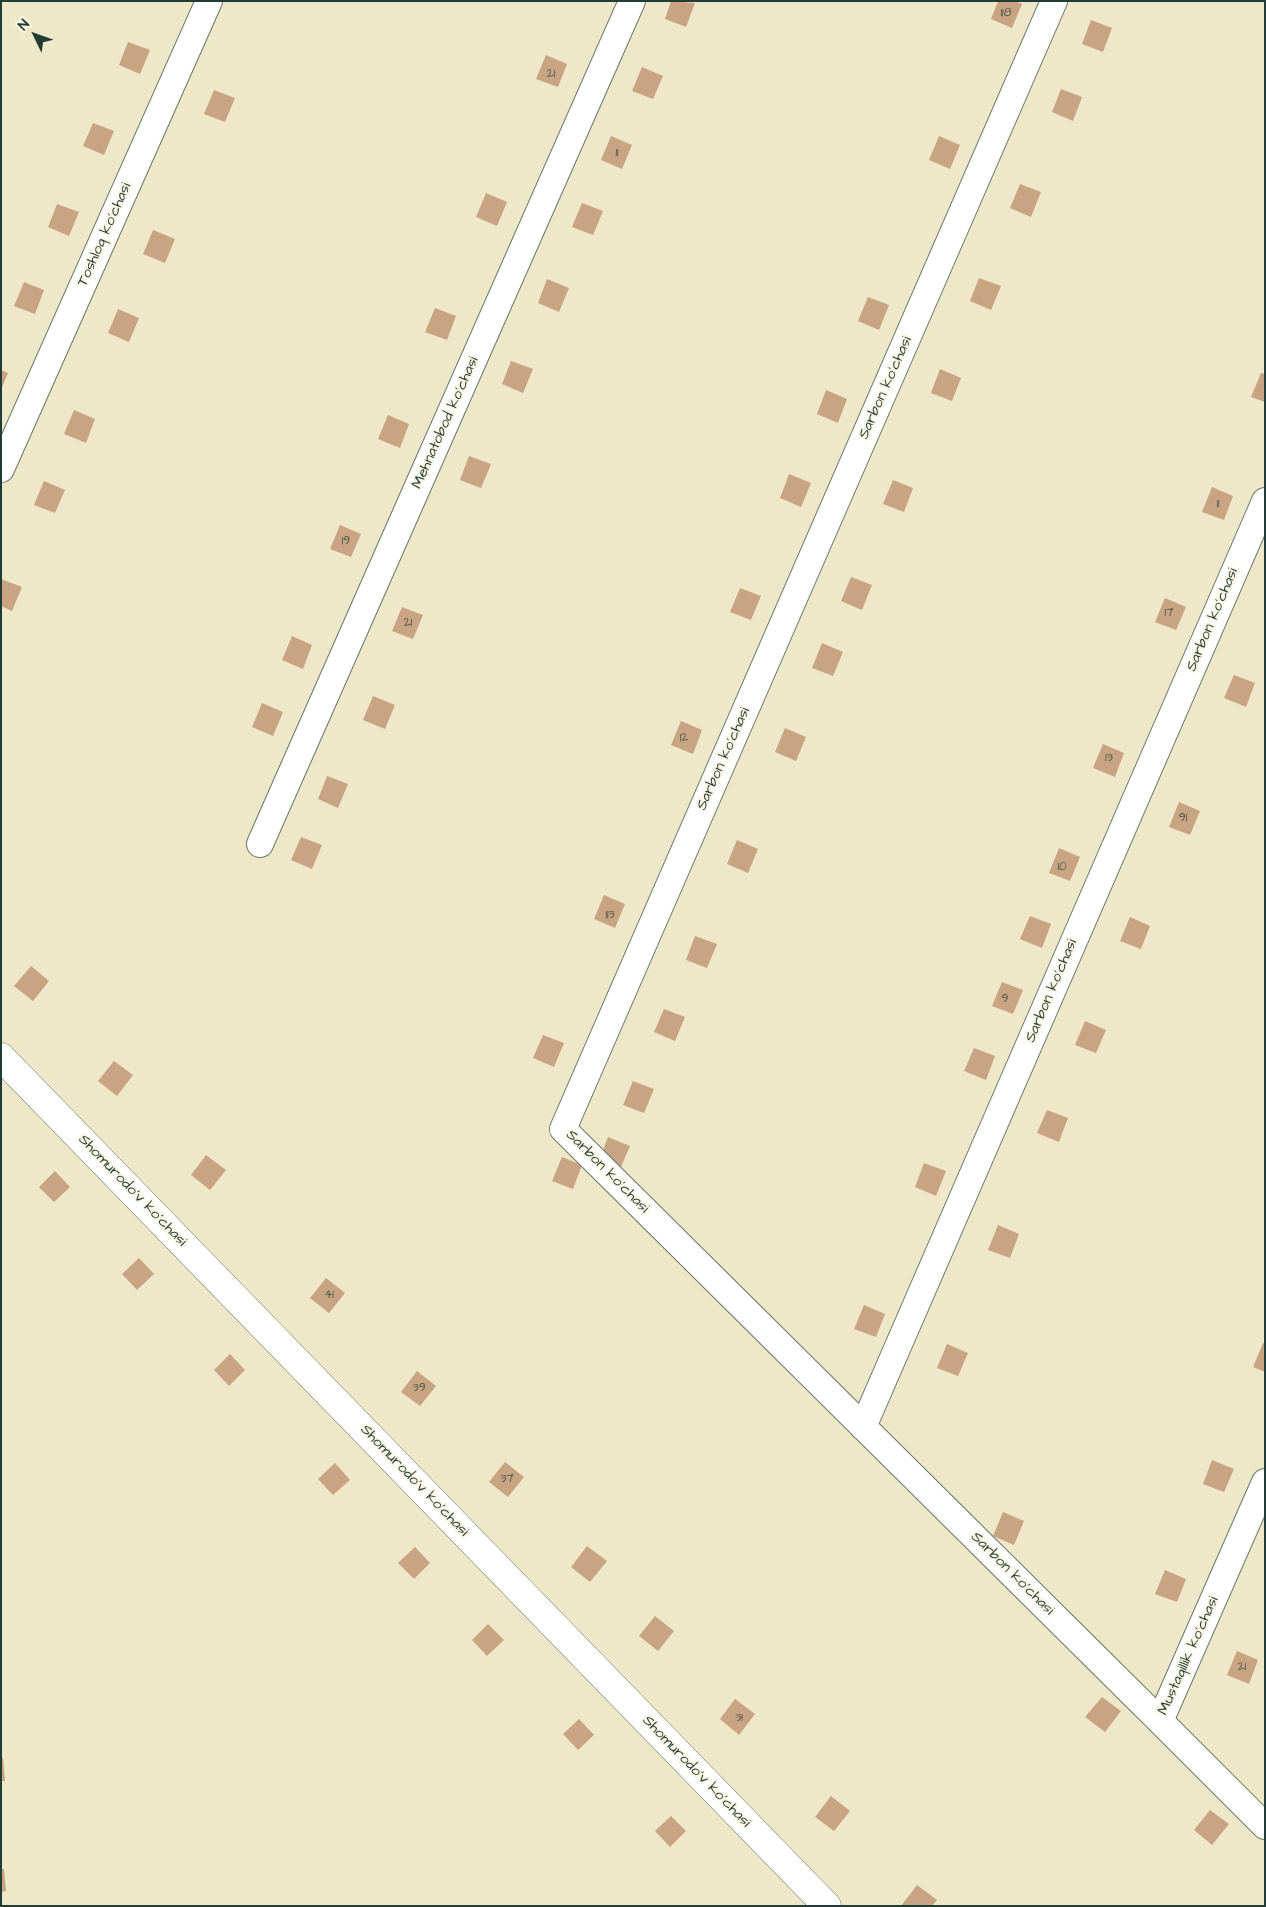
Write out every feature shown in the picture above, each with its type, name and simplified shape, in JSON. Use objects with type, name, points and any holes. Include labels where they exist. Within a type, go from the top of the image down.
[{"type":"street","name":"Toshloq ko'chasi","points":[[1,469],[209,1]]},
{"type":"street","name":"Mehnatobod ko'chasi","points":[[260,844],[632,1]]},
{"type":"street","name":"Sarbon ko'chasi","points":[[1054,1],[563,1130],[1160,1721]]},
{"type":"street","name":"Sarbon ko'chasi","points":[[864,1427],[1265,501]]},
{"type":"street","name":"Shomurodo'v ko'chasi","points":[[1,1057],[827,1906]]},
{"type":"street","name":"Mustaqillik ko'chasi","points":[[1265,1482],[1160,1721],[1265,1826]]},
{"type":"building","points":[[671,1],[695,3],[686,27],[665,19]]},
{"type":"building","points":[[998,1],[1015,1],[1022,4],[1012,28],[991,19]]},
{"type":"building","points":[[1091,20],[1112,28],[1103,52],[1082,44]]},
{"type":"building","points":[[128,42],[150,50],[140,74],[119,65]]},
{"type":"building","points":[[546,55],[567,64],[558,87],[536,79]]},
{"type":"building","points":[[642,67],[663,76],[653,99],[632,91]]},
{"type":"building","points":[[1061,89],[1082,97],[1073,121],[1052,112]]},
{"type":"building","points":[[214,90],[235,98],[225,122],[204,114]]},
{"type":"building","points":[[93,123],[114,131],[104,155],[83,146]]},
{"type":"building","points":[[611,136],[632,145],[622,169],[601,160]]},
{"type":"building","points":[[939,136],[960,145],[950,169],[929,160]]},
{"type":"building","points":[[1020,184],[1041,192],[1031,217],[1010,208]]},
{"type":"building","points":[[486,193],[507,202],[497,226],[476,217]]},
{"type":"building","points":[[582,203],[603,211],[593,235],[572,227]]},
{"type":"building","points":[[57,204],[79,212],[69,236],[48,227]]},
{"type":"building","points":[[153,230],[175,239],[165,263],[143,254]]},
{"type":"building","points":[[979,278],[1001,286],[991,310],[970,301]]},
{"type":"building","points":[[547,279],[569,288],[559,312],[538,303]]},
{"type":"building","points":[[24,282],[44,290],[35,314],[14,306]]},
{"type":"building","points":[[868,297],[889,305],[879,330],[858,321]]},
{"type":"building","points":[[435,308],[456,316],[447,340],[425,332]]},
{"type":"building","points":[[118,309],[139,318],[129,342],[108,333]]},
{"type":"building","points":[[511,361],[533,369],[523,393],[502,384]]},
{"type":"building","points":[[940,369],[961,378],[952,401],[931,393]]},
{"type":"building","points":[[1,370],[8,373],[1,390]]},
{"type":"building","points":[[1261,373],[1265,374],[1265,402],[1251,397]]},
{"type":"building","points":[[826,390],[847,399],[838,423],[817,414]]},
{"type":"building","points":[[74,410],[95,419],[86,443],[64,434]]},
{"type":"building","points":[[388,415],[409,424],[400,448],[378,439]]},
{"type":"building","points":[[469,456],[491,464],[481,488],[460,480]]},
{"type":"building","points":[[789,474],[811,483],[801,507],[780,498]]},
{"type":"building","points":[[893,480],[913,488],[904,512],[883,504]]},
{"type":"building","points":[[44,481],[65,490],[55,513],[34,505]]},
{"type":"building","points":[[1212,487],[1233,496],[1224,520],[1202,512]]},
{"type":"building","points":[[340,525],[361,534],[351,557],[330,549]]},
{"type":"building","points":[[851,577],[872,585],[862,610],[841,601]]},
{"type":"building","points":[[1,579],[22,587],[12,611],[1,606]]},
{"type":"building","points":[[740,588],[761,596],[751,620],[730,612]]},
{"type":"building","points":[[1165,598],[1186,607],[1176,630],[1155,622]]},
{"type":"building","points":[[402,607],[423,615],[413,639],[392,631]]},
{"type":"building","points":[[292,636],[312,645],[303,669],[282,660]]},
{"type":"building","points":[[822,643],[843,652],[833,676],[812,668]]},
{"type":"building","points":[[1234,675],[1255,683],[1246,707],[1224,698]]},
{"type":"building","points":[[373,696],[395,705],[385,729],[363,720]]},
{"type":"building","points":[[262,703],[283,712],[273,736],[252,727]]},
{"type":"building","points":[[681,721],[702,730],[693,754],[671,745]]},
{"type":"building","points":[[785,728],[806,737],[796,761],[775,752]]},
{"type":"building","points":[[1103,744],[1124,753],[1115,777],[1093,768]]},
{"type":"building","points":[[327,776],[348,784],[338,808],[318,799]]},
{"type":"building","points":[[1179,802],[1200,811],[1190,835],[1169,827]]},
{"type":"building","points":[[301,837],[322,845],[312,869],[291,860]]},
{"type":"building","points":[[737,840],[758,849],[748,873],[727,864]]},
{"type":"building","points":[[1059,848],[1080,857],[1070,881],[1049,873]]},
{"type":"building","points":[[604,895],[625,904],[615,928],[594,919]]},
{"type":"building","points":[[1030,916],[1051,924],[1042,948],[1020,939]]},
{"type":"building","points":[[1130,917],[1150,926],[1141,949],[1120,941]]},
{"type":"building","points":[[695,936],[717,944],[707,968],[686,960]]},
{"type":"building","points":[[31,966],[49,981],[33,1001],[14,986]]},
{"type":"building","points":[[1002,982],[1023,990],[1013,1014],[992,1006]]},
{"type":"building","points":[[664,1009],[685,1017],[675,1041],[654,1032]]},
{"type":"building","points":[[1085,1021],[1106,1030],[1096,1053],[1075,1045]]},
{"type":"building","points":[[543,1035],[564,1043],[554,1067],[533,1058]]},
{"type":"building","points":[[974,1048],[995,1056],[986,1080],[964,1071]]},
{"type":"building","points":[[114,1061],[133,1075],[117,1096],[98,1081]]},
{"type":"building","points":[[633,1081],[654,1089],[644,1113],[623,1105]]},
{"type":"building","points":[[1047,1110],[1068,1118],[1059,1142],[1037,1133]]},
{"type":"building","points":[[608,1137],[630,1146],[620,1169],[599,1161]]},
{"type":"building","points":[[206,1155],[226,1170],[210,1190],[191,1175]]},
{"type":"building","points":[[562,1157],[582,1165],[573,1189],[552,1181]]},
{"type":"building","points":[[924,1163],[946,1171],[936,1196],[915,1187]]},
{"type":"building","points":[[55,1171],[70,1187],[54,1202],[39,1187]]},
{"type":"building","points":[[998,1225],[1019,1234],[1010,1258],[988,1250]]},
{"type":"building","points":[[139,1258],[154,1274],[137,1290],[122,1274]]},
{"type":"building","points":[[326,1278],[345,1293],[329,1313],[310,1298]]},
{"type":"building","points":[[864,1305],[885,1314],[876,1337],[854,1329]]},
{"type":"building","points":[[1263,1343],[1265,1344],[1265,1372],[1253,1367]]},
{"type":"building","points":[[947,1344],[968,1353],[958,1376],[937,1368]]},
{"type":"building","points":[[230,1354],[245,1370],[229,1386],[214,1370]]},
{"type":"building","points":[[417,1371],[436,1386],[420,1406],[401,1392]]},
{"type":"building","points":[[1212,1460],[1234,1469],[1224,1492],[1203,1484]]},
{"type":"building","points":[[505,1462],[524,1477],[508,1497],[489,1482]]},
{"type":"building","points":[[335,1463],[350,1480],[333,1495],[318,1479]]},
{"type":"building","points":[[1003,1512],[1024,1521],[1014,1545],[993,1536]]},
{"type":"building","points":[[587,1546],[607,1561],[590,1582],[571,1567]]},
{"type":"building","points":[[415,1547],[430,1563],[414,1579],[398,1563]]},
{"type":"building","points":[[1165,1570],[1186,1579],[1177,1602],[1155,1594]]},
{"type":"building","points":[[655,1616],[674,1631],[658,1651],[639,1636]]},
{"type":"building","points":[[488,1624],[504,1640],[487,1656],[472,1640]]},
{"type":"building","points":[[1237,1651],[1258,1660],[1249,1684],[1227,1675]]},
{"type":"building","points":[[1102,1697],[1121,1711],[1105,1732],[1085,1717]]},
{"type":"building","points":[[735,1699],[755,1714],[739,1735],[720,1719]]},
{"type":"building","points":[[579,1719],[594,1735],[578,1750],[563,1734]]},
{"type":"building","points":[[1,1758],[3,1758],[5,1781],[1,1781]]},
{"type":"building","points":[[831,1796],[850,1811],[834,1831],[815,1817]]},
{"type":"building","points":[[1210,1810],[1229,1824],[1212,1845],[1194,1830]]},
{"type":"building","points":[[671,1816],[686,1831],[670,1847],[655,1831]]},
{"type":"building","points":[[1,1869],[4,1869],[6,1891],[1,1892]]},
{"type":"building","points":[[917,1885],[937,1900],[932,1906],[901,1906]]}]
